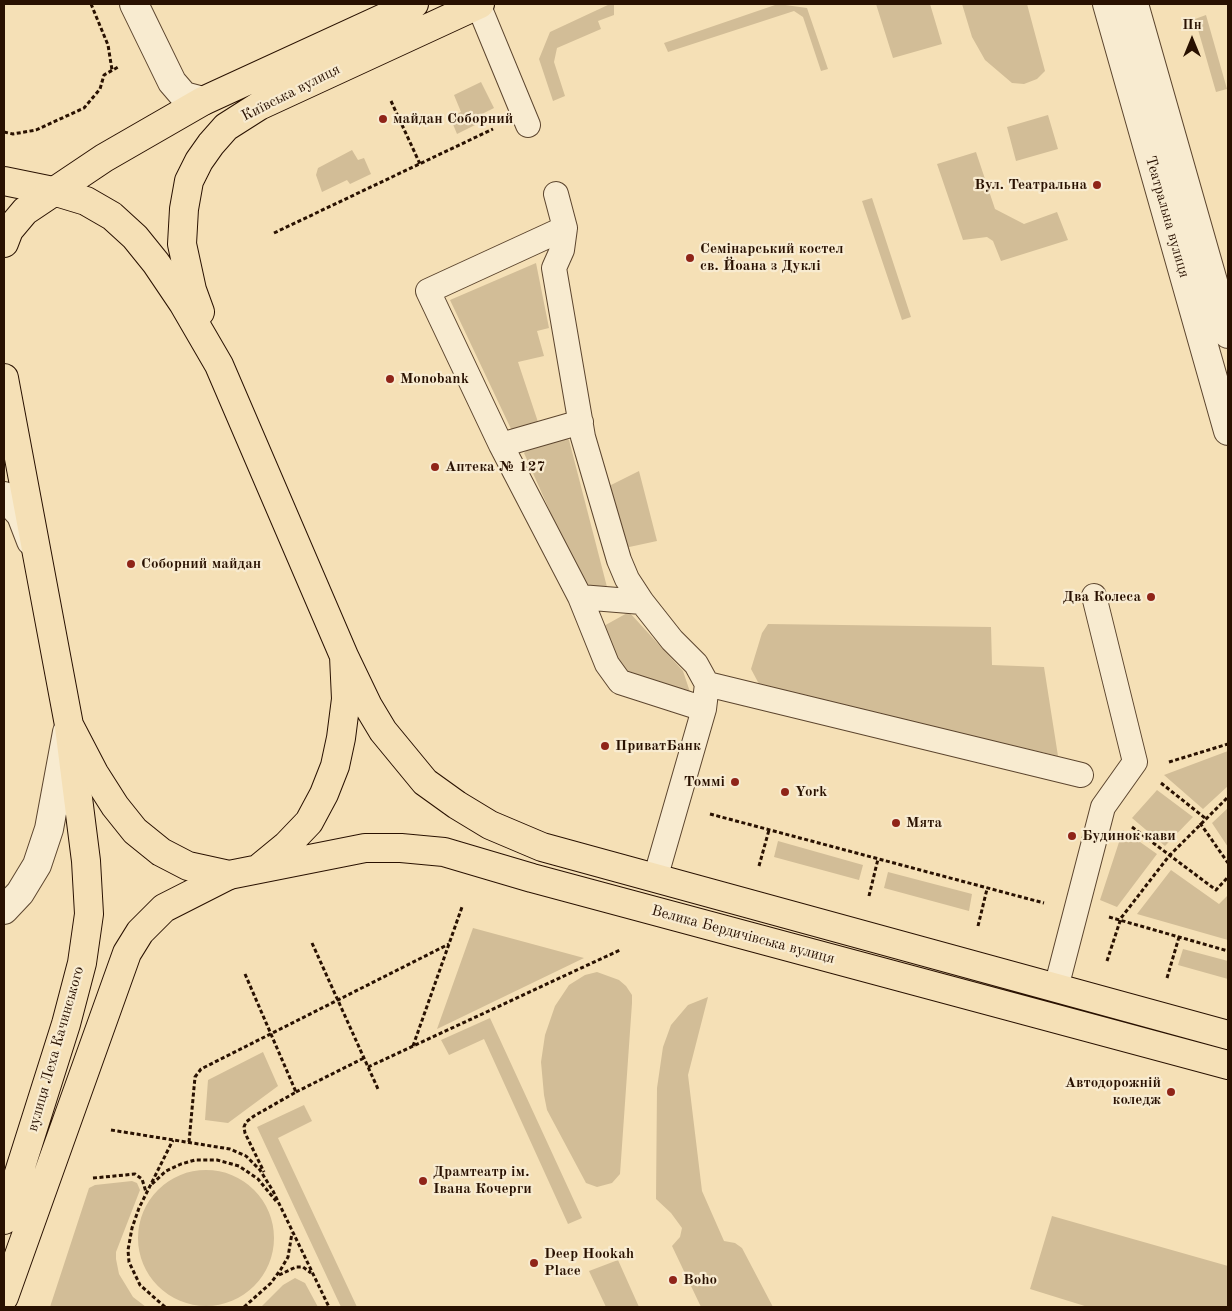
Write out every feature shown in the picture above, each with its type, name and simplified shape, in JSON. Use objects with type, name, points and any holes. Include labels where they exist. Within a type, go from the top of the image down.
[{"type":"main road","name":"Київська вулиця","points":[[53,191],[104,158],[203,101],[414,4]]},
{"type":"main road","name":"Київська вулиця","points":[[219,365],[192,290],[182,244],[189,182],[199,161],[211,144],[226,128],[259,106],[479,4]]},
{"type":"main road","points":[[4,181],[53,191],[86,201],[112,216],[135,237],[156,263],[183,303],[219,365],[344,656],[346,699],[341,738],[335,766],[324,794],[309,822],[287,845],[242,873],[188,866],[160,852],[135,831],[114,806],[68,726],[4,378]]},
{"type":"main road","points":[[4,243],[9,230],[25,211],[53,191]]},
{"type":"main road","name":"Велика Бердичівська вулиця","points":[[344,656],[368,706],[383,731],[425,782],[457,806],[490,825],[542,847],[1228,1035]]},
{"type":"main road","name":"вулиця Леха Качинського","points":[[4,1220],[66,1024],[82,963],[89,914],[86,861],[68,726]]},
{"type":"main road","name":"Велика Бердичівська вулиця","points":[[242,873],[365,848],[401,848],[444,852],[541,880],[1228,1065]]},
{"type":"main road","name":"вулиця Леха Качинського","points":[[4,1296],[127,953],[140,932],[164,908],[242,873]]},
{"type":"street","points":[[134,4],[172,82],[184,96],[203,101]]},
{"type":"street","name":"Театральна вулиця","points":[[1107,4],[1228,431]]},
{"type":"street","name":"Театральна вулиця","points":[[1134,4],[1228,334]]},
{"type":"street","points":[[4,496],[21,515],[35,552]]},
{"type":"street","points":[[4,910],[20,893],[36,865],[46,838],[68,726]]},
{"type":"lane","points":[[479,4],[526,120]]},
{"type":"lane","points":[[556,194],[564,228],[562,250],[554,268],[583,437],[619,560],[627,578],[642,602],[672,640],[696,664],[707,684],[704,709],[678,806],[655,879]]},
{"type":"lane","points":[[564,228],[428,292],[502,445],[580,597],[607,664],[620,682],[704,709]]},
{"type":"lane","points":[[502,445],[581,422]]},
{"type":"lane","points":[[1056,988],[1104,806],[1140,766],[1094,596]]},
{"type":"lane","points":[[580,597],[642,602]]},
{"type":"lane","points":[[707,684],[1081,775]]},
{"type":"path","points":[[91,4],[108,46],[112,70]]},
{"type":"path","points":[[4,132],[13,134],[36,130],[84,108],[100,88],[104,75],[118,67]]},
{"type":"path","points":[[392,101],[420,164]]},
{"type":"path","points":[[274,233],[420,164],[526,120]]},
{"type":"path","points":[[1140,766],[1228,744]]},
{"type":"path","points":[[1140,766],[1205,818]]},
{"type":"path","points":[[1108,961],[1120,920],[1169,856],[1228,797]]},
{"type":"path","points":[[678,806],[987,889],[1120,920],[1228,951]]},
{"type":"path","points":[[1104,806],[1216,890],[1228,877]]},
{"type":"path","points":[[1200,823],[1228,863]]},
{"type":"path","points":[[759,866],[769,830]]},
{"type":"path","points":[[869,896],[878,859]]},
{"type":"path","points":[[978,926],[987,889]]},
{"type":"path","points":[[413,1046],[462,907]]},
{"type":"path","points":[[1168,978],[1179,937]]},
{"type":"path","points":[[312,943],[378,1089]]},
{"type":"path","points":[[190,1142],[196,1072],[449,944]]},
{"type":"path","points":[[368,1066],[620,950]]},
{"type":"path","points":[[245,974],[296,1092]]},
{"type":"path","points":[[329,1307],[245,1134],[244,1127],[246,1122],[254,1116],[296,1092],[364,1058]]},
{"type":"path","points":[[112,1130],[230,1148],[246,1156],[260,1170],[273,1191]]},
{"type":"path","points":[[165,1307],[140,1285],[129,1262],[128,1250],[132,1228],[146,1192],[173,1140]]},
{"type":"path","points":[[150,1186],[166,1171],[181,1164],[195,1160],[217,1160],[239,1166],[258,1179],[281,1208]]},
{"type":"path","points":[[93,1178],[135,1174],[142,1179],[146,1192]]},
{"type":"path","points":[[246,1307],[276,1276],[288,1256],[292,1243],[292,1230]]},
{"type":"path","points":[[276,1276],[288,1269],[302,1267],[314,1277]]},
{"type":"shaded area","points":[[610,4],[614,4],[614,15],[598,21],[601,29],[557,48],[554,62],[565,96],[553,101],[539,59],[550,32]]},
{"type":"shaded area","points":[[778,4],[807,8],[828,69],[821,71],[803,17],[794,11],[668,52],[664,43]]},
{"type":"shaded area","points":[[876,4],[930,4],[942,44],[893,58]]},
{"type":"shaded area","points":[[962,4],[1027,4],[1045,71],[1037,79],[1024,84],[1012,83],[985,60],[972,37]]},
{"type":"shaded area","points":[[1206,15],[1227,89],[1216,92],[1195,19]]},
{"type":"shaded area","points":[[481,82],[494,108],[476,117],[479,123],[457,134],[450,117],[461,112],[454,95]]},
{"type":"shaded area","points":[[1048,115],[1058,149],[1016,161],[1007,127]]},
{"type":"shaded area","points":[[352,150],[358,160],[364,158],[371,174],[350,184],[347,180],[322,192],[316,175],[318,168]]},
{"type":"shaded area","points":[[976,152],[995,209],[1024,224],[1057,212],[1068,240],[1001,261],[993,241],[987,237],[963,240],[937,164]]},
{"type":"shaded area","points":[[872,198],[911,317],[902,320],[862,201]]},
{"type":"shaded area","points":[[536,263],[549,328],[537,331],[544,356],[518,362],[539,425],[512,431],[450,300]]},
{"type":"shaded area","points":[[565,438],[569,440],[607,587],[587,586],[580,579],[524,453]]},
{"type":"shaded area","points":[[639,471],[657,541],[620,549],[609,486]]},
{"type":"shaded area","points":[[629,612],[683,671],[691,695],[625,676],[602,627]]},
{"type":"shaded area","points":[[768,624],[991,627],[992,665],[1044,667],[1058,756],[900,719],[796,700],[759,684],[751,669],[762,633]]},
{"type":"shaded area","points":[[1228,751],[1228,786],[1203,809],[1164,775]]},
{"type":"shaded area","points":[[1157,790],[1193,817],[1165,846],[1132,818]]},
{"type":"shaded area","points":[[1228,808],[1228,847],[1212,823]]},
{"type":"shaded area","points":[[1123,830],[1157,854],[1117,907],[1100,900]]},
{"type":"shaded area","points":[[778,841],[863,865],[859,880],[774,857]]},
{"type":"shaded area","points":[[1171,870],[1219,904],[1228,895],[1228,940],[1137,914]]},
{"type":"shaded area","points":[[888,872],[972,894],[969,911],[884,888]]},
{"type":"shaded area","points":[[473,928],[584,958],[437,1029]]},
{"type":"shaded area","points":[[1183,949],[1228,961],[1228,979],[1178,965]]},
{"type":"shaded area","points":[[597,972],[619,980],[626,986],[632,995],[632,1003],[620,1174],[612,1183],[597,1187],[586,1183],[547,1110],[541,1062],[545,1035],[555,1006],[569,985],[585,975]]},
{"type":"shaded area","points":[[708,997],[688,1075],[702,1191],[724,1241],[735,1243],[742,1248],[773,1307],[701,1307],[672,1246],[680,1237],[682,1228],[671,1213],[656,1199],[657,1088],[663,1047],[671,1025],[688,1005]]},
{"type":"shaded area","points":[[490,1018],[582,1218],[568,1224],[484,1039],[449,1055],[441,1040]]},
{"type":"shaded area","points":[[263,1052],[278,1086],[228,1123],[205,1120],[208,1080]]},
{"type":"shaded area","points":[[304,1105],[312,1121],[278,1138],[357,1307],[341,1307],[257,1127]]},
{"type":"shaded area","points":[[206,1170],[232,1175],[244,1181],[254,1190],[263,1200],[269,1212],[274,1238],[269,1264],[263,1276],[254,1286],[244,1295],[232,1301],[206,1306],[180,1301],[168,1295],[158,1286],[149,1276],[143,1264],[138,1238],[143,1212],[149,1200],[158,1190],[168,1181],[180,1175]]},
{"type":"shaded area","points":[[132,1181],[137,1183],[140,1190],[116,1252],[116,1259],[119,1274],[133,1297],[146,1307],[50,1307],[89,1188],[95,1185]]},
{"type":"shaded area","points":[[1052,1216],[1228,1266],[1228,1307],[1088,1307],[1030,1289]]},
{"type":"shaded area","points":[[618,1260],[639,1307],[606,1307],[589,1271]]},
{"type":"shaded area","points":[[295,1278],[305,1283],[318,1307],[261,1307],[283,1285]]},
{"type":"place","name":"майдан Соборний","points":[[383,119]]},
{"type":"place","name":"Вул. Театральна","points":[[1097,185]]},
{"type":"place","name":"Семінарський костел св. Йоана з Дуклі","points":[[690,258]]},
{"type":"place","name":"Monobank","points":[[390,379]]},
{"type":"place","name":"Аптека № 127","points":[[435,467]]},
{"type":"place","name":"Соборний майдан","points":[[131,564]]},
{"type":"place","name":"Два Колеса","points":[[1151,597]]},
{"type":"place","name":"ПриватБанк","points":[[605,746]]},
{"type":"place","name":"Томмі","points":[[735,782]]},
{"type":"place","name":"York","points":[[785,792]]},
{"type":"place","name":"Мята","points":[[896,823]]},
{"type":"place","name":"Будинок кави","points":[[1072,836]]},
{"type":"place","name":"Автодорожній коледж","points":[[1171,1092]]},
{"type":"place","name":"Драмтеатр ім. Івана Кочерги","points":[[423,1181]]},
{"type":"place","name":"Deep Hookah Place","points":[[534,1263]]},
{"type":"place","name":"Boho","points":[[673,1280]]}]
